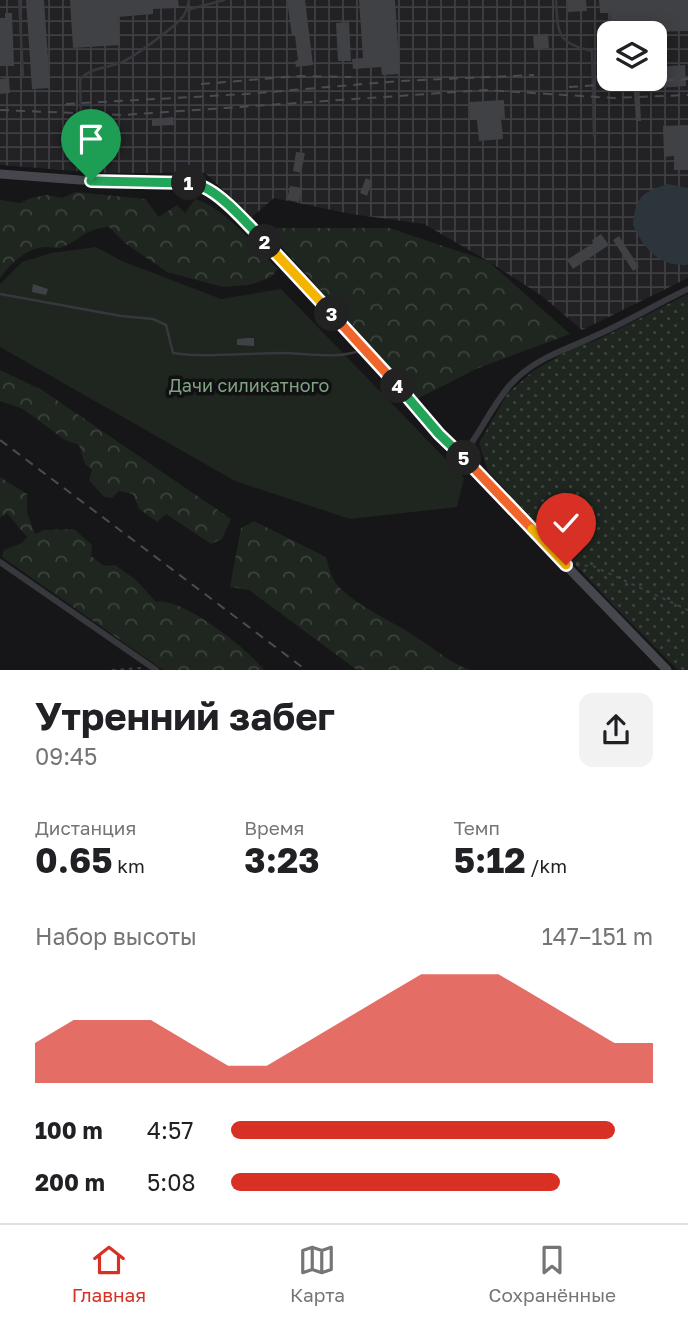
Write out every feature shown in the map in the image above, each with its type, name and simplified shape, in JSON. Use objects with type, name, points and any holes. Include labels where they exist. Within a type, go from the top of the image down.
[{"type":"street","points":[[0,174],[91,181],[195,183],[218,195],[667,670]]},
{"type":"street","points":[[462,456],[474,442],[510,385],[534,363],[688,289]]},
{"type":"street","points":[[0,562],[156,670]]},
{"type":"lane","points":[[19,0],[23,75]]},
{"type":"lane","points":[[91,181],[93,147],[81,114],[80,79],[88,71],[123,62],[180,20],[187,10],[189,0]]},
{"type":"lane","points":[[187,10],[224,0]]},
{"type":"lane","points":[[556,0],[558,32],[572,47],[592,51],[594,136]]},
{"type":"lane","points":[[0,294],[121,316],[153,319],[166,325],[173,353],[196,356],[285,353],[346,356],[365,349]]},
{"type":"path","points":[[566,565],[593,566],[688,610]]},
{"type":"path","points":[[112,670],[136,667],[156,670]]},
{"type":"shaded area","points":[[0,0],[688,0],[688,278],[582,330],[542,296],[424,224],[351,214],[274,198],[252,217],[205,173],[100,173],[0,165]]},
{"type":"shaded area","points":[[668,184],[688,188],[686,265],[676,265],[660,259],[642,242],[633,225],[636,208],[642,197]]},
{"type":"green space","points":[[76,192],[145,199],[159,217],[177,205],[185,213],[195,199],[229,219],[278,269],[271,277],[259,282],[223,287],[167,272],[125,243],[109,227],[88,232],[63,247],[32,250],[14,262],[0,278],[0,200],[20,203],[47,195],[62,198]]},
{"type":"green space","points":[[265,228],[389,228],[488,261],[570,334],[476,369],[417,399]]},
{"type":"green space","name":"Дачи силикатного","points":[[96,247],[122,261],[221,299],[281,289],[464,478],[457,507],[350,519],[235,481],[0,347],[0,284],[22,262],[51,253]]},
{"type":"green space","points":[[688,294],[688,670],[678,670],[613,605],[488,471],[479,443],[508,393],[533,371],[571,349],[597,340]]},
{"type":"green space","points":[[0,370],[42,390],[231,519],[222,539],[211,544],[166,514],[157,522],[139,509],[133,494],[119,491],[112,498],[104,497],[89,480],[92,470],[85,464],[79,445],[65,440],[23,409],[0,401]]},
{"type":"green space","points":[[0,477],[27,494],[27,512],[35,534],[44,530],[74,529],[92,545],[91,556],[104,566],[115,565],[136,580],[156,602],[167,602],[197,615],[244,650],[264,670],[163,670],[2,557],[4,550],[22,543],[27,537],[7,513],[0,518]]},
{"type":"green space","points":[[254,521],[326,557],[334,580],[348,595],[469,670],[357,670],[249,590],[230,587],[241,528]]},
{"type":"building","points":[[26,0],[44,0],[50,88],[32,89]]},
{"type":"building","points":[[70,0],[178,0],[179,8],[153,9],[153,14],[118,17],[120,45],[73,48]]},
{"type":"building","points":[[287,0],[305,0],[313,65],[296,67],[295,61],[298,60],[295,36],[292,36]]},
{"type":"building","points":[[359,0],[395,0],[400,74],[382,75],[381,67],[353,69],[352,59],[363,58]]},
{"type":"building","points":[[567,0],[586,0],[587,11],[568,12]]},
{"type":"building","points":[[599,0],[688,0],[688,31],[667,32],[667,21],[610,21],[610,13],[600,13]]},
{"type":"building","points":[[5,13],[12,13],[14,66],[0,66],[0,18],[5,18]]},
{"type":"building","points":[[349,22],[351,61],[338,61],[336,23]]},
{"type":"building","points":[[548,34],[549,48],[534,49],[533,35]]},
{"type":"building","points":[[685,65],[686,86],[667,87],[667,66]]},
{"type":"building","points":[[9,78],[10,93],[0,94],[0,79]]},
{"type":"building","points":[[634,91],[640,91],[641,121],[636,121]]},
{"type":"building","points":[[504,100],[505,118],[501,118],[503,139],[479,141],[477,120],[470,120],[469,102]]},
{"type":"building","points":[[173,117],[174,125],[152,126],[152,119]]},
{"type":"building","points":[[688,125],[688,170],[674,170],[674,156],[664,157],[663,126]]},
{"type":"building","points":[[296,152],[305,153],[301,173],[293,171]]},
{"type":"building","points":[[366,178],[372,181],[367,196],[360,193]]},
{"type":"building","points":[[290,186],[302,188],[299,202],[287,200]]},
{"type":"building","points":[[601,234],[609,245],[573,269],[567,260],[593,243],[592,240]]},
{"type":"building","points":[[619,236],[639,267],[633,271],[613,240]]},
{"type":"building","points":[[33,284],[48,289],[46,295],[32,292]]},
{"type":"building","points":[[254,338],[254,346],[237,345],[237,339]]},
{"type":"railway","points":[[66,104],[246,94],[399,81],[534,75]]},
{"type":"railway","points":[[201,84],[299,76],[351,77]]},
{"type":"railway","points":[[569,87],[688,79]]},
{"type":"railway","points":[[0,110],[123,115],[485,90],[613,98],[688,95]]},
{"type":"railway","points":[[0,440],[306,670]]},
{"type":"route","points":[[91,181],[195,183],[218,195],[356,339],[439,434],[566,565]]}]
